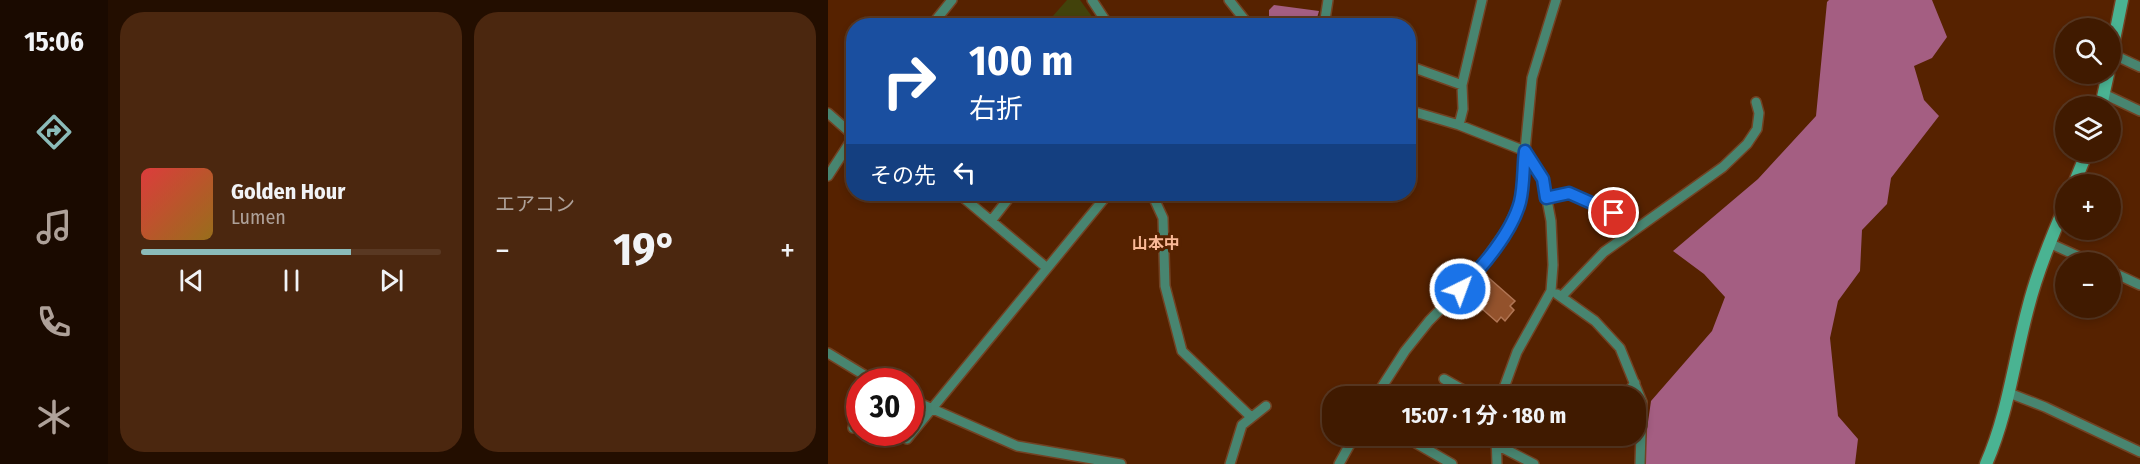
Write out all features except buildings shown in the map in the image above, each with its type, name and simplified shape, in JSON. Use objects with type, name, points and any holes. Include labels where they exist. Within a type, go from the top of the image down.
[{"type":"street","points":[[937,18],[952,0]]},
{"type":"street","points":[[1092,0],[1104,18]]},
{"type":"street","points":[[1229,0],[1243,18]]},
{"type":"street","points":[[1325,18],[1328,0]]},
{"type":"street","points":[[1459,125],[1463,110],[1462,85],[1482,0]]},
{"type":"street","points":[[1382,386],[1429,321],[1476,273],[1508,228],[1520,202],[1532,78],[1556,0]]},
{"type":"street","points":[[2119,18],[2122,0]]},
{"type":"street","points":[[2121,60],[2140,67]]},
{"type":"street","points":[[1416,68],[1462,85]]},
{"type":"street","points":[[1562,296],[1604,252],[1723,167],[1748,144],[1757,129],[1759,113],[1756,102]]},
{"type":"street","points":[[2121,106],[2140,111]]},
{"type":"street","points":[[1416,112],[1459,125],[1525,151],[1543,179],[1551,221],[1553,265],[1551,291],[1517,352],[1505,386]]},
{"type":"street","points":[[828,113],[846,129]]},
{"type":"street","points":[[828,176],[846,148]]},
{"type":"street","points":[[1546,198],[1569,193],[1614,213]]},
{"type":"street","points":[[967,201],[1047,268]]},
{"type":"street","points":[[991,221],[1007,201]]},
{"type":"street","points":[[924,418],[1102,201]]},
{"type":"street","points":[[1155,201],[1163,218],[1165,286],[1182,351],[1250,416]]},
{"type":"street","points":[[1986,464],[2009,393],[2028,309],[2055,229]]},
{"type":"street","points":[[2049,243],[2069,252]]},
{"type":"street","points":[[2121,276],[2140,285]]},
{"type":"street","points":[[1551,291],[1562,296],[1595,321],[1620,348],[1642,402],[1640,464]]},
{"type":"street","points":[[828,353],[849,368]]},
{"type":"street","points":[[1444,379],[1456,386]]},
{"type":"street","points":[[2009,393],[2140,452]]},
{"type":"street","points":[[924,405],[1017,446],[1121,464]]},
{"type":"street","points":[[1230,464],[1242,425],[1250,416],[1266,406]]},
{"type":"street","points":[[1339,464],[1349,446]]},
{"type":"street","points":[[1421,446],[1452,464]]},
{"type":"street","points":[[1496,446],[1497,464]]},
{"type":"street","points":[[1506,446],[1534,464]]},
{"type":"shaded area","points":[[1067,0],[1080,0],[1093,18],[1051,18]]},
{"type":"shaded area","points":[[1829,0],[1932,0],[1947,37],[1932,58],[1914,66],[1924,100],[1939,116],[1891,178],[1887,204],[1862,230],[1860,271],[1838,301],[1830,338],[1838,416],[1858,439],[1855,464],[1642,464],[1651,401],[1712,331],[1725,297],[1704,274],[1673,251],[1758,179],[1816,116]]},
{"type":"shaded area","points":[[1274,5],[1319,11],[1317,18],[1269,18],[1269,10]]},
{"type":"district","name":"山本中","points":[[1156,243]]},
{"type":"route","points":[[1460,289],[1476,273],[1508,228],[1520,202],[1525,151],[1543,179],[1546,198],[1569,193],[1614,213]]}]
